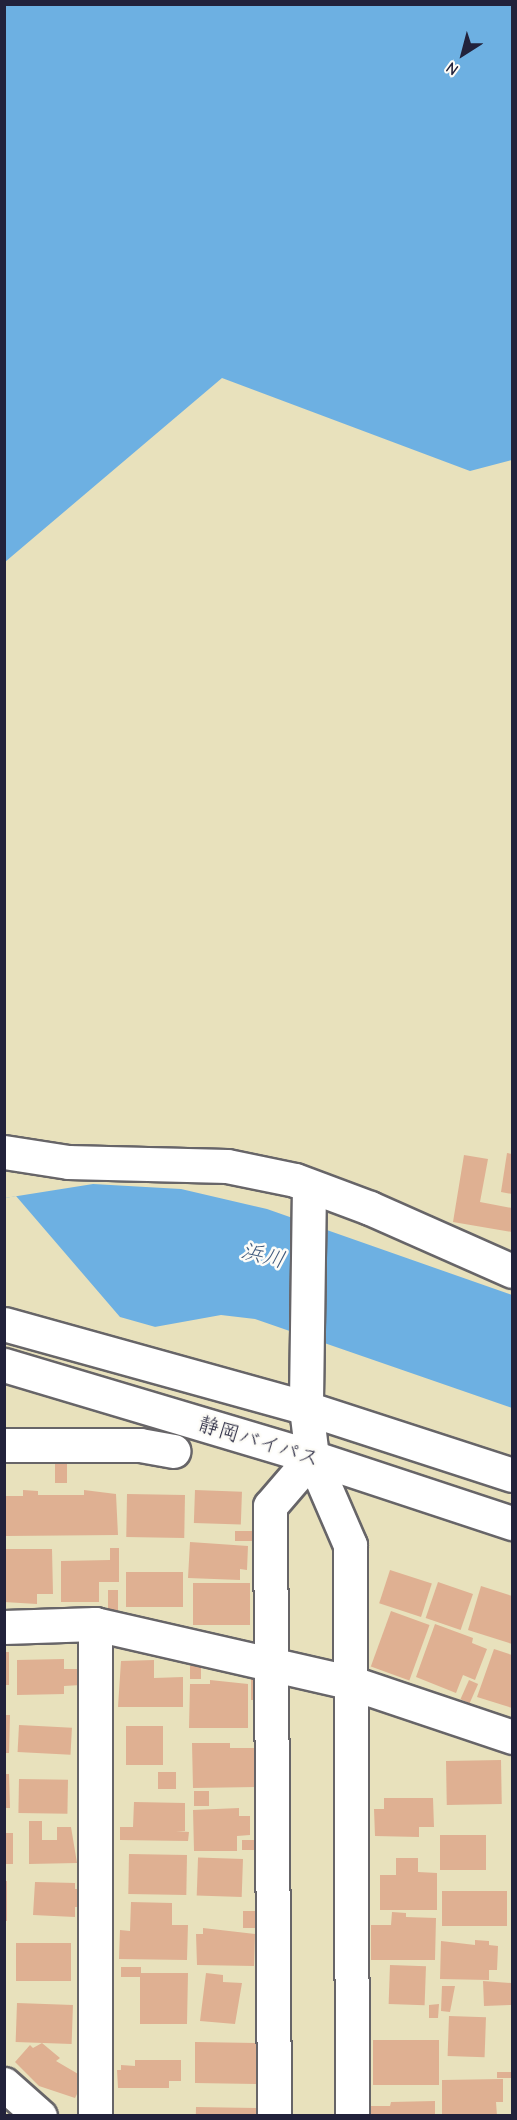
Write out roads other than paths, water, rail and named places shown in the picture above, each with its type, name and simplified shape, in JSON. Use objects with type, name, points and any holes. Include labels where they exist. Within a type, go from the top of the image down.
[{"type":"main road","points":[[4,1152],[68,1162],[227,1166],[513,1271]]},
{"type":"main road","points":[[309,1196],[304,1362],[306,1408],[312,1457],[350,1545],[352,2115]]},
{"type":"main road","name":"静岡バイパス","points":[[4,1324],[306,1408],[513,1475]]},
{"type":"main road","name":"静岡バイパス","points":[[4,1365],[312,1457],[513,1523]]},
{"type":"main road","points":[[4,1445],[140,1445],[173,1451]]},
{"type":"main road","points":[[274,2115],[270,1506],[312,1457]]},
{"type":"main road","points":[[95,1624],[95,2115]]},
{"type":"main road","points":[[4,1627],[95,1624],[352,1683],[513,1737]]},
{"type":"main road","points":[[4,2084],[40,2115]]},
{"type":"water","points":[[5,4],[512,5],[512,460],[470,471],[222,378],[5,562]]},
{"type":"water","name":"浜川","points":[[93,1184],[181,1189],[267,1209],[512,1295],[512,1408],[255,1319],[221,1315],[5,1354],[5,1198]]}]
